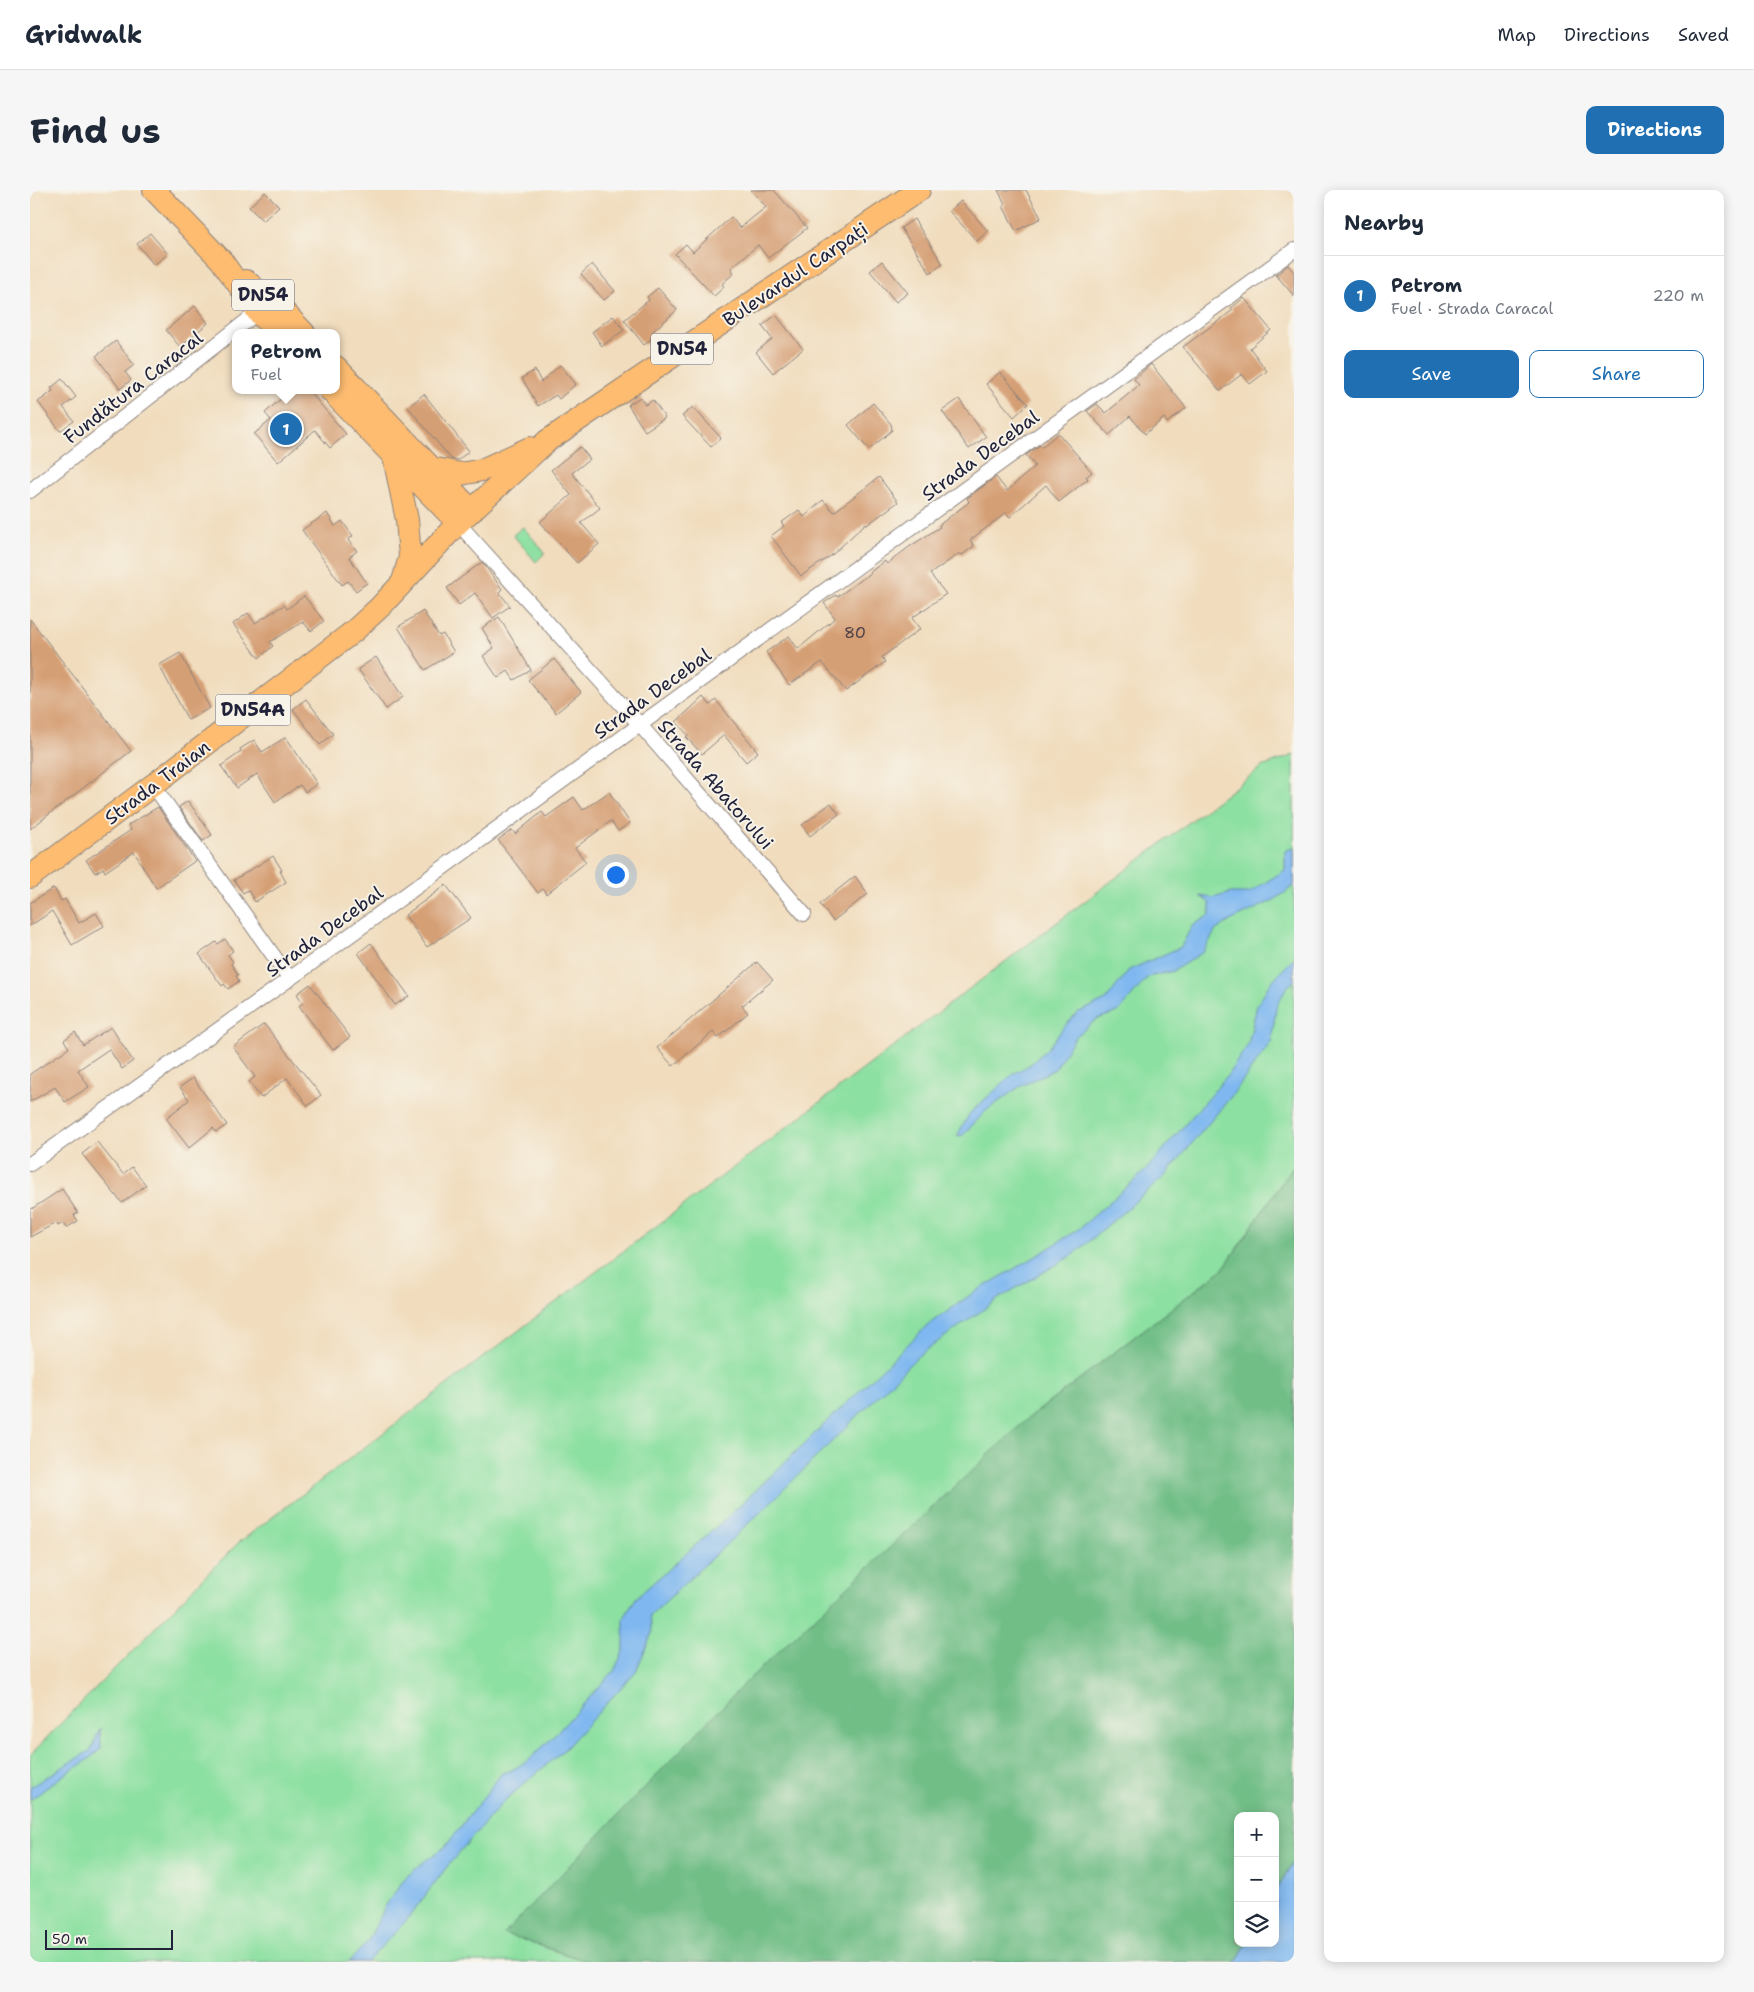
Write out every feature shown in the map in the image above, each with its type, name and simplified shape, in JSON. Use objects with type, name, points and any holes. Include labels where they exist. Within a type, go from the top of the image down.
[{"type":"main road","name":"DN54","points":[[154,190],[221,260],[286,314],[300,329]]},
{"type":"main road","name":"Bulevardul Carpați","points":[[465,517],[547,441],[919,190]]},
{"type":"main road","name":"DN54","points":[[221,260],[258,312],[273,329]]},
{"type":"main road","points":[[340,371],[431,468],[465,517]]},
{"type":"main road","points":[[334,394],[394,457],[465,517]]},
{"type":"main road","points":[[431,468],[461,474],[482,470],[547,441]]},
{"type":"main road","points":[[394,457],[407,520],[410,558],[403,583]]},
{"type":"main road","name":"Strada Traian","points":[[30,877],[324,655],[380,607],[465,517]]},
{"type":"street","name":"Strada Decebal","points":[[30,1164],[640,726],[1294,250]]},
{"type":"street","name":"Fundătura Caracal","points":[[236,329],[258,312]]},
{"type":"street","name":"Fundătura Caracal","points":[[30,491],[232,332]]},
{"type":"street","name":"Strada Abatorului","points":[[465,517],[640,726],[804,914]]},
{"type":"street","points":[[153,785],[290,979]]},
{"type":"green space","points":[[523,527],[545,553],[536,562],[513,535]]},
{"type":"green space","points":[[1294,755],[1294,1165],[1223,1269],[1026,1420],[504,1934],[589,1962],[30,1962],[30,1755],[237,1544],[1262,767]]},
{"type":"green space","points":[[1294,1165],[1294,1860],[1279,1886],[1279,1812],[1234,1812],[1234,1947],[1245,1947],[1236,1962],[589,1962],[504,1934],[745,1683],[1026,1420],[1223,1269]]},
{"type":"water","points":[[1292,848],[1294,850],[1294,886],[1274,900],[1230,921],[1216,930],[1203,952],[1173,971],[1148,977],[1118,1012],[1097,1019],[1075,1037],[1055,1069],[1019,1087],[987,1110],[963,1135],[957,1136],[970,1113],[1013,1074],[1031,1064],[1049,1047],[1077,1013],[1106,1000],[1129,970],[1181,947],[1192,926],[1210,915],[1210,903],[1200,896],[1213,898],[1231,893],[1249,893],[1285,870],[1285,851]]},
{"type":"water","points":[[1294,958],[1294,981],[1286,988],[1276,1008],[1271,1042],[1233,1094],[1164,1177],[1073,1255],[1001,1297],[919,1355],[767,1506],[650,1616],[652,1633],[636,1671],[566,1748],[504,1801],[449,1864],[405,1922],[367,1962],[349,1962],[368,1941],[386,1905],[405,1878],[445,1847],[502,1773],[510,1771],[529,1760],[614,1671],[624,1650],[624,1618],[636,1598],[732,1513],[926,1327],[973,1293],[1080,1228],[1145,1171],[1227,1076],[1248,1045],[1257,1005],[1271,982]]},
{"type":"water","points":[[100,1728],[101,1749],[30,1800],[30,1787],[91,1750]]},
{"type":"water","points":[[1294,1860],[1294,1962],[1236,1962],[1245,1947],[1279,1947],[1279,1886]]},
{"type":"building","points":[[751,190],[774,190],[807,228],[768,258],[758,245],[731,268],[734,273],[722,284],[724,287],[714,296],[675,254],[686,244],[693,252],[731,217],[740,228],[766,207]]},
{"type":"building","points":[[998,190],[1026,190],[1041,218],[1016,231],[1003,206],[1005,204]]},
{"type":"building","points":[[265,192],[279,206],[263,221],[249,207]]},
{"type":"building","points":[[961,201],[988,231],[977,241],[949,211]]},
{"type":"building","points":[[914,219],[943,264],[930,273],[901,228]]},
{"type":"building","points":[[150,233],[168,254],[154,265],[137,244]]},
{"type":"building","points":[[882,261],[908,293],[896,302],[870,271]]},
{"type":"building","points":[[592,264],[615,291],[604,300],[581,274]]},
{"type":"building","points":[[1288,265],[1294,272],[1294,296],[1276,275]]},
{"type":"building","points":[[658,288],[677,310],[652,332],[655,336],[644,345],[624,320],[649,300],[647,297]]},
{"type":"building","points":[[1244,298],[1271,330],[1250,348],[1267,371],[1250,384],[1242,374],[1220,391],[1183,347],[1233,310],[1231,308]]},
{"type":"building","points":[[195,306],[208,323],[180,347],[166,330]]},
{"type":"building","points":[[776,315],[803,349],[773,373],[756,352],[772,339],[762,326]]},
{"type":"building","points":[[613,316],[624,330],[602,346],[592,332]]},
{"type":"building","points":[[116,341],[134,365],[125,372],[131,380],[120,389],[96,356]]},
{"type":"building","points":[[1151,364],[1186,408],[1167,423],[1164,418],[1145,434],[1130,416],[1109,435],[1087,411],[1097,404],[1106,413],[1139,385],[1134,379]]},
{"type":"building","points":[[560,365],[576,384],[559,399],[556,395],[538,406],[522,378],[535,370],[541,382]]},
{"type":"building","points":[[1000,372],[1028,404],[1014,417],[986,384]]},
{"type":"building","points":[[62,379],[76,397],[63,407],[74,421],[60,431],[38,402],[53,391],[51,388]]},
{"type":"building","points":[[286,394],[311,394],[346,434],[330,448],[315,430],[278,462],[254,434],[271,420],[265,413]]},
{"type":"building","points":[[424,394],[469,451],[458,460],[451,459],[408,407]]},
{"type":"building","points":[[640,397],[645,405],[653,400],[665,418],[645,431],[628,405]]},
{"type":"building","points":[[959,399],[986,437],[969,449],[942,411]]},
{"type":"building","points":[[873,403],[891,424],[892,430],[869,450],[848,425]]},
{"type":"building","points":[[693,407],[721,438],[711,447],[682,416]]},
{"type":"building","points":[[1058,433],[1092,472],[1086,477],[1088,479],[1059,502],[1046,485],[1010,517],[1006,513],[970,540],[974,546],[962,555],[960,553],[930,574],[946,594],[912,618],[920,629],[882,657],[885,662],[846,691],[822,662],[789,685],[766,652],[789,636],[798,649],[835,618],[824,603],[836,595],[837,597],[885,561],[887,564],[940,527],[939,525],[969,502],[967,498],[996,477],[1007,491],[1035,466],[1026,455],[1040,445],[1042,447]]},
{"type":"building","points":[[580,447],[590,459],[572,473],[600,508],[581,523],[599,544],[577,563],[540,522],[571,495],[551,470]]},
{"type":"building","points":[[879,477],[898,502],[867,525],[866,523],[832,555],[801,576],[771,536],[784,526],[781,523],[799,510],[804,517],[823,500],[834,512]]},
{"type":"building","points":[[327,513],[335,526],[342,521],[353,536],[348,540],[357,551],[349,557],[367,583],[356,591],[348,581],[342,585],[302,530]]},
{"type":"building","points":[[482,562],[502,589],[499,592],[510,606],[493,618],[475,593],[459,605],[447,588]]},
{"type":"building","points":[[304,596],[324,621],[311,631],[303,622],[270,642],[273,646],[259,658],[233,624],[248,613],[255,623],[284,605],[287,609]]},
{"type":"building","points":[[423,611],[439,636],[443,634],[454,652],[425,670],[398,627]]},
{"type":"building","points":[[499,617],[531,670],[514,680],[508,671],[498,678],[483,656],[494,648],[482,628]]},
{"type":"building","points":[[30,619],[131,751],[30,829]]},
{"type":"building","points":[[180,653],[210,708],[188,720],[159,665]]},
{"type":"building","points":[[376,657],[403,697],[386,709],[358,669]]},
{"type":"building","points":[[554,659],[581,692],[556,713],[528,680]]},
{"type":"building","points":[[703,697],[710,705],[716,700],[758,752],[746,762],[724,735],[702,754],[686,737],[688,735],[676,722]]},
{"type":"building","points":[[306,699],[333,734],[320,745],[293,709]]},
{"type":"building","points":[[286,737],[317,784],[305,792],[300,785],[275,802],[257,774],[237,788],[221,766],[241,752],[240,749],[254,740],[262,752]]},
{"type":"building","points":[[609,792],[630,823],[618,831],[611,821],[575,848],[586,862],[546,894],[543,889],[538,893],[498,840],[512,830],[515,834],[542,812],[546,817],[574,797],[583,810]]},
{"type":"building","points":[[188,801],[212,835],[203,841],[179,807]]},
{"type":"building","points":[[831,803],[839,814],[810,836],[802,825]]},
{"type":"building","points":[[158,807],[195,861],[156,888],[134,852],[105,872],[103,868],[95,873],[86,860],[131,830],[128,825]]},
{"type":"building","points":[[273,856],[282,870],[280,871],[286,882],[255,902],[248,890],[243,893],[234,880]]},
{"type":"building","points":[[855,876],[868,894],[833,921],[820,904]]},
{"type":"building","points":[[446,885],[471,918],[427,947],[405,915]]},
{"type":"building","points":[[54,888],[61,901],[65,899],[79,923],[96,913],[104,926],[72,945],[52,911],[30,926],[30,903]]},
{"type":"building","points":[[225,939],[233,951],[228,955],[233,962],[231,964],[238,975],[236,976],[239,981],[228,989],[224,984],[222,986],[199,954],[216,942],[218,944]]},
{"type":"building","points":[[371,943],[409,996],[395,1005],[358,953]]},
{"type":"building","points":[[757,962],[773,980],[742,1006],[748,1013],[718,1038],[713,1032],[673,1066],[657,1048]]},
{"type":"building","points":[[310,984],[350,1037],[333,1050],[299,1006],[303,1003],[297,994]]},
{"type":"building","points":[[264,1024],[321,1095],[308,1106],[287,1078],[261,1098],[249,1082],[255,1077],[233,1047]]},
{"type":"building","points":[[111,1027],[133,1061],[122,1069],[109,1049],[78,1070],[89,1087],[65,1102],[55,1087],[30,1102],[30,1074],[69,1048],[64,1040],[75,1032],[83,1045]]},
{"type":"building","points":[[193,1078],[227,1125],[216,1132],[213,1128],[189,1148],[166,1118],[189,1100],[180,1087]]},
{"type":"building","points":[[97,1142],[123,1174],[132,1167],[146,1185],[122,1203],[82,1154]]},
{"type":"building","points":[[62,1189],[78,1213],[74,1215],[78,1221],[66,1228],[63,1223],[58,1226],[56,1223],[30,1237],[30,1210]]},
{"type":"place","name":"Petrom","points":[[286,429]]}]
